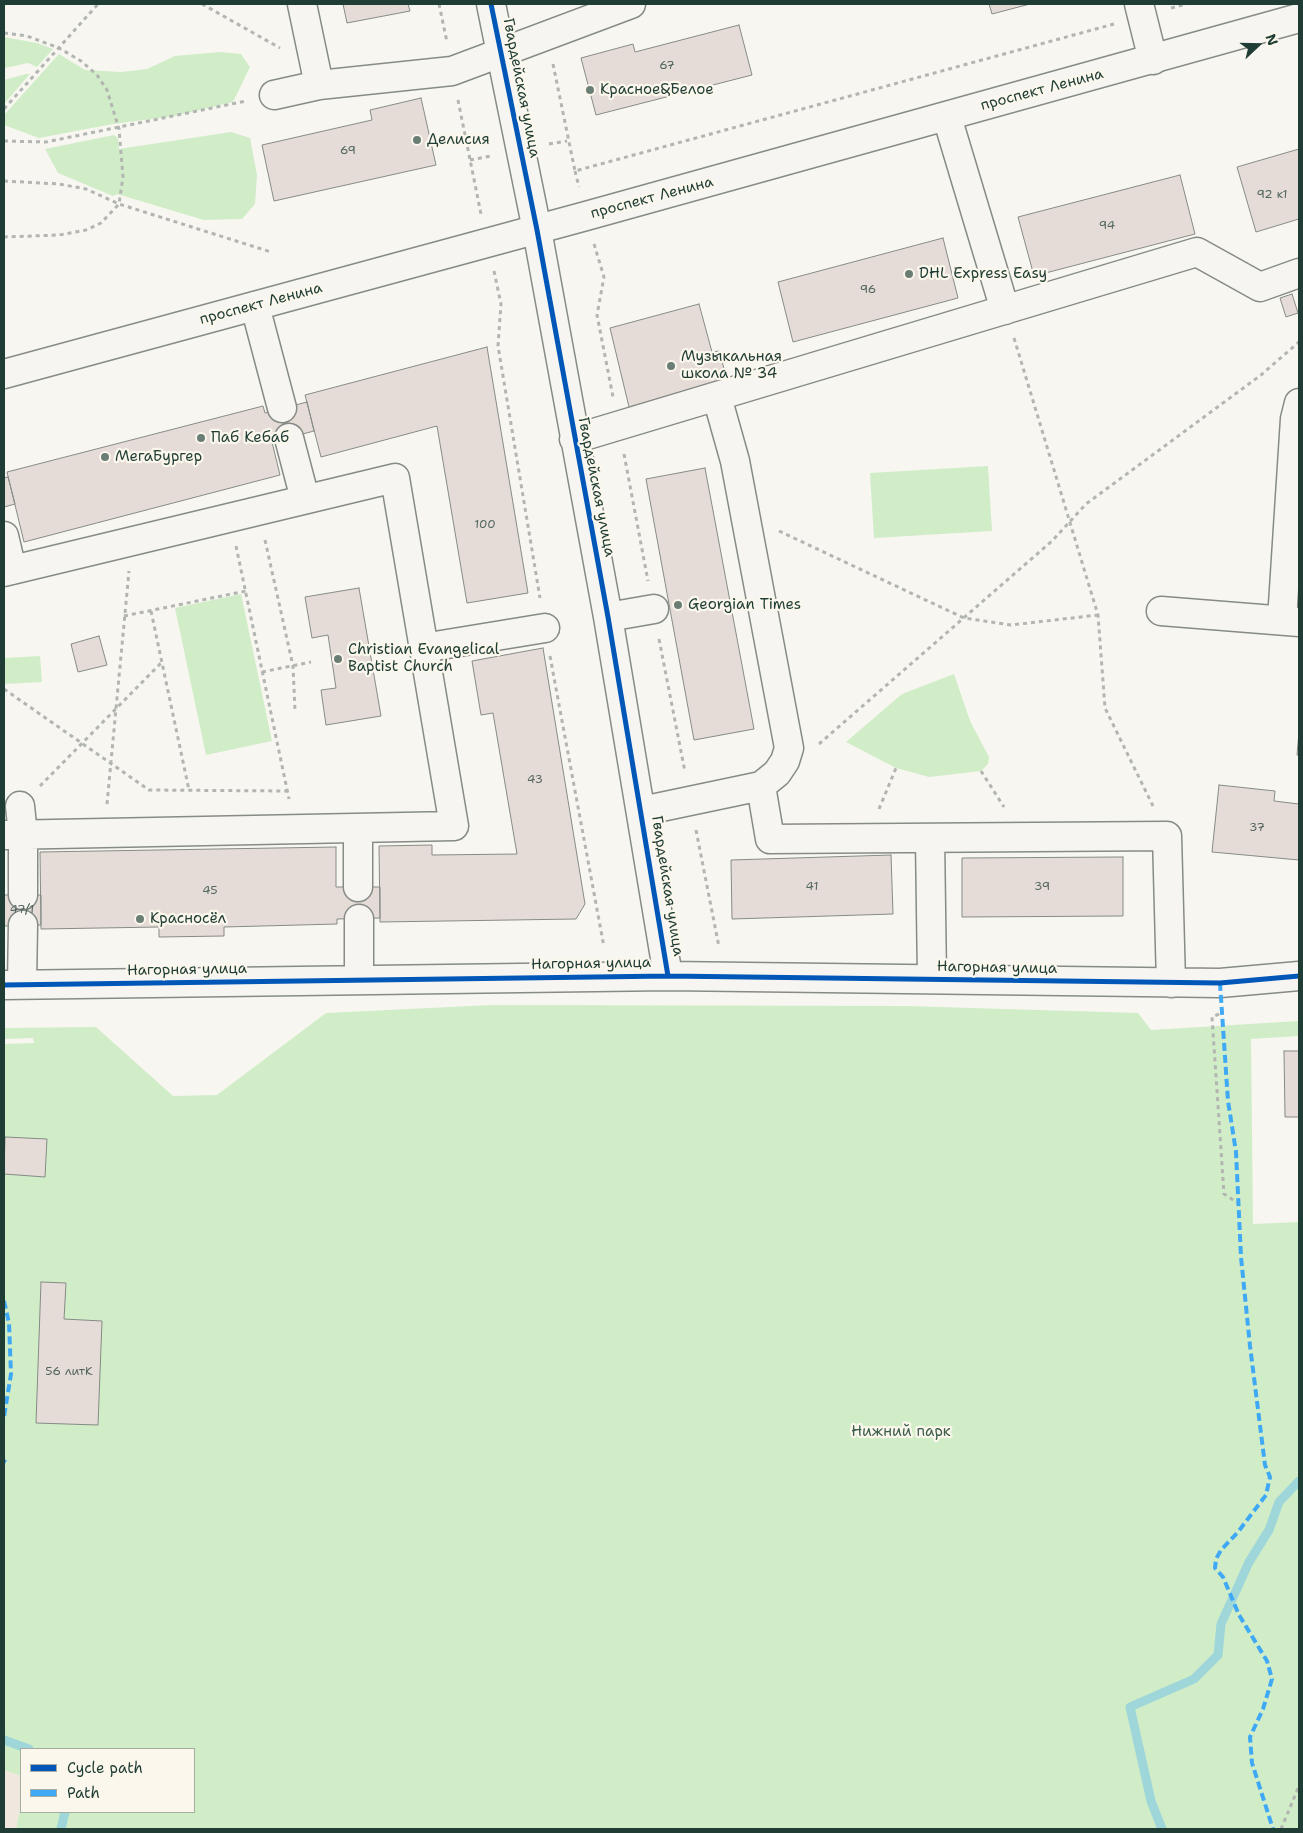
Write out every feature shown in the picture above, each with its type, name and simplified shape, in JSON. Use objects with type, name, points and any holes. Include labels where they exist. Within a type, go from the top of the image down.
[{"type":"street","points":[[302,4],[320,85]]},
{"type":"street","name":"Гвардейская улица","points":[[492,4],[537,230],[608,617],[642,811],[668,976]]},
{"type":"street","points":[[274,95],[320,85],[452,71],[631,4]]},
{"type":"street","points":[[1140,10],[1153,60]]},
{"type":"street","name":"проспект Ленина","points":[[4,374],[537,230],[1299,18]]},
{"type":"street","points":[[947,117],[1009,321]]},
{"type":"street","points":[[574,439],[717,397],[1009,321],[1197,252],[1260,287],[1299,273]]},
{"type":"street","points":[[255,306],[282,408]]},
{"type":"street","points":[[642,811],[760,786],[777,773],[785,761],[789,748],[735,462],[717,397]]},
{"type":"street","points":[[1161,611],[1290,621],[1295,419],[1299,404]]},
{"type":"street","points":[[289,438],[305,499]]},
{"type":"street","points":[[4,536],[8,571],[395,478],[454,826],[14,835]]},
{"type":"street","points":[[608,617],[654,609]]},
{"type":"street","points":[[423,648],[545,628]]},
{"type":"street","points":[[760,786],[770,839],[1167,836],[1171,983]]},
{"type":"street","points":[[20,806],[14,835],[23,895]]},
{"type":"street","points":[[358,828],[358,887]]},
{"type":"street","points":[[930,838],[932,979]]},
{"type":"street","points":[[359,919],[359,980]]},
{"type":"street","points":[[13,985],[22,925]]},
{"type":"street","name":"Нагорная улица","points":[[13,985],[668,976],[1220,983],[1299,976]]},
{"type":"path","points":[[4,109],[98,4]]},
{"type":"path","points":[[202,4],[287,52]]},
{"type":"path","points":[[548,34],[575,171],[1140,10],[1187,4]]},
{"type":"path","points":[[4,33],[27,36],[59,48],[81,61],[97,75],[107,90],[119,128],[124,178],[119,204],[101,223],[86,230],[59,235],[4,237]]},
{"type":"path","points":[[4,141],[46,142],[274,95]]},
{"type":"path","points":[[4,181],[50,183],[86,189],[119,204],[271,252]]},
{"type":"path","points":[[1009,321],[1098,615],[1105,708],[1167,836]]},
{"type":"path","points":[[815,748],[1052,542],[1086,504],[1261,375],[1299,342]]},
{"type":"path","points":[[259,510],[293,666],[295,711]]},
{"type":"path","points":[[778,530],[964,618],[1011,625],[1098,615]]},
{"type":"path","points":[[234,537],[291,808]]},
{"type":"path","points":[[107,804],[129,566]]},
{"type":"path","points":[[124,616],[246,591]]},
{"type":"path","points":[[151,611],[188,790]]},
{"type":"path","points":[[20,806],[162,662]]},
{"type":"path","points":[[262,672],[311,662]]},
{"type":"path","points":[[4,690],[149,790],[288,791]]},
{"type":"path","points":[[868,838],[896,768]]},
{"type":"path","points":[[981,771],[1023,837]]},
{"type":"path","points":[[1222,1013],[1212,1017],[1224,1194],[1238,1203]]},
{"type":"path","points":[[1281,1829],[1299,1786]]},
{"type":"shaded area","points":[[4,1770],[20,1776],[20,1810],[16,1829],[4,1829]]},
{"type":"green space","points":[[4,37],[37,43],[53,49],[37,67],[28,63],[5,68]]},
{"type":"green space","points":[[220,52],[241,54],[250,67],[233,102],[174,116],[113,124],[39,138],[4,125],[4,115],[59,54],[85,70],[121,72],[147,69],[175,56]]},
{"type":"green space","points":[[30,74],[4,104],[4,80]]},
{"type":"green space","points":[[231,132],[250,138],[257,175],[255,204],[242,219],[204,220],[117,194],[113,196],[58,173],[45,149],[114,135],[118,138],[119,149]]},
{"type":"green space","points":[[988,466],[992,531],[874,538],[870,473]]},
{"type":"green space","points":[[241,594],[272,741],[206,755],[175,608]]},
{"type":"green space","points":[[40,656],[42,682],[4,684],[4,658]]},
{"type":"green space","points":[[954,674],[970,721],[989,757],[988,764],[981,771],[929,777],[896,768],[846,742],[902,694]]},
{"type":"green space","name":"Нижний парк","points":[[492,1005],[905,1006],[1138,1013],[1151,1030],[1299,1021],[1299,1036],[1251,1039],[1253,1224],[1299,1222],[1299,1829],[16,1829],[20,1810],[20,1813],[195,1813],[195,1748],[20,1748],[20,1776],[4,1770],[4,1044],[34,1043],[33,1038],[4,1039],[4,1028],[96,1027],[173,1096],[217,1095],[326,1013]]},
{"type":"building","points":[[343,4],[408,4],[410,11],[347,23]]},
{"type":"building","points":[[989,4],[1030,4],[992,14]]},
{"type":"building","points":[[739,25],[752,75],[596,115],[581,58],[633,44],[635,52]]},
{"type":"building","points":[[421,98],[436,165],[274,201],[262,145],[372,120],[370,110]]},
{"type":"building","points":[[1299,149],[1299,219],[1256,232],[1237,167]]},
{"type":"building","points":[[1180,175],[1195,234],[1034,276],[1018,217]]},
{"type":"building","points":[[943,238],[958,298],[793,342],[778,282]]},
{"type":"building","points":[[1292,294],[1298,313],[1286,317],[1280,298]]},
{"type":"building","name":"Музыкальная школа № 34","points":[[699,304],[712,352],[719,351],[727,379],[629,407],[610,328]]},
{"type":"building","points":[[487,347],[528,593],[467,603],[437,426],[321,457],[305,395]]},
{"type":"building","points":[[307,402],[314,431],[272,442],[280,475],[24,542],[7,472],[263,406],[265,413]]},
{"type":"building","points":[[705,468],[754,729],[694,740],[646,479]]},
{"type":"building","points":[[8,477],[15,504],[4,507],[4,478]]},
{"type":"building","points":[[359,588],[381,716],[326,725],[321,690],[336,688],[328,635],[312,638],[305,597]]},
{"type":"building","points":[[99,636],[107,665],[78,672],[71,644]]},
{"type":"building","points":[[543,648],[585,904],[576,919],[380,922],[379,846],[432,845],[432,855],[517,854],[493,713],[481,715],[472,661]]},
{"type":"building","points":[[1299,732],[1299,756],[1297,755]]},
{"type":"building","points":[[1219,785],[1275,791],[1274,801],[1299,804],[1299,860],[1212,852]]},
{"type":"building","points":[[336,847],[336,887],[380,887],[380,918],[337,919],[337,924],[224,927],[224,936],[159,937],[159,927],[41,929],[40,852]]},
{"type":"building","points":[[891,855],[893,914],[732,919],[731,860]]},
{"type":"building","points":[[1123,857],[1123,916],[962,917],[962,858]]},
{"type":"building","points":[[4,895],[41,895],[41,925],[4,926]]},
{"type":"building","points":[[1284,1051],[1299,1051],[1299,1117],[1285,1117]]},
{"type":"building","points":[[5,1137],[47,1139],[45,1177],[4,1174]]},
{"type":"building","points":[[41,1282],[66,1283],[64,1319],[102,1321],[98,1425],[36,1423]]},
{"type":"waterway","points":[[1162,1829],[1151,1801],[1130,1707],[1194,1679],[1218,1655],[1221,1624],[1249,1562],[1269,1530],[1279,1502],[1299,1481]]},
{"type":"waterway","points":[[4,1740],[26,1748]]},
{"type":"waterway","points":[[61,1829],[65,1813]]},
{"type":"marked path","points":[[1220,983],[1228,1101],[1236,1152],[1241,1257],[1250,1346],[1265,1465],[1270,1477],[1266,1495],[1238,1532],[1221,1550],[1216,1559],[1215,1568],[1223,1577],[1239,1615],[1267,1661],[1272,1679],[1263,1709],[1250,1737],[1252,1763],[1273,1829]]},
{"type":"marked path","points":[[4,1301],[9,1323],[11,1374],[4,1417]]},
{"type":"cycle path","points":[[491,4],[537,230],[608,617],[668,976]]},
{"type":"cycle path","points":[[4,985],[668,976],[1220,983],[1299,976]]},
{"type":"place","name":"Красное&Белое","points":[[590,90]]},
{"type":"place","name":"Делисия","points":[[417,140]]},
{"type":"place","name":"DHL Express Easy","points":[[909,274]]},
{"type":"place","name":"Музыкальная школа № 34","points":[[671,366]]},
{"type":"place","name":"Паб Кебаб","points":[[201,438]]},
{"type":"place","name":"МегаБургер","points":[[105,457]]},
{"type":"place","name":"Georgian Times","points":[[678,605]]},
{"type":"place","name":"Christian Evangelical Baptist Church","points":[[338,659]]},
{"type":"place","name":"Красносёл","points":[[140,919]]}]
